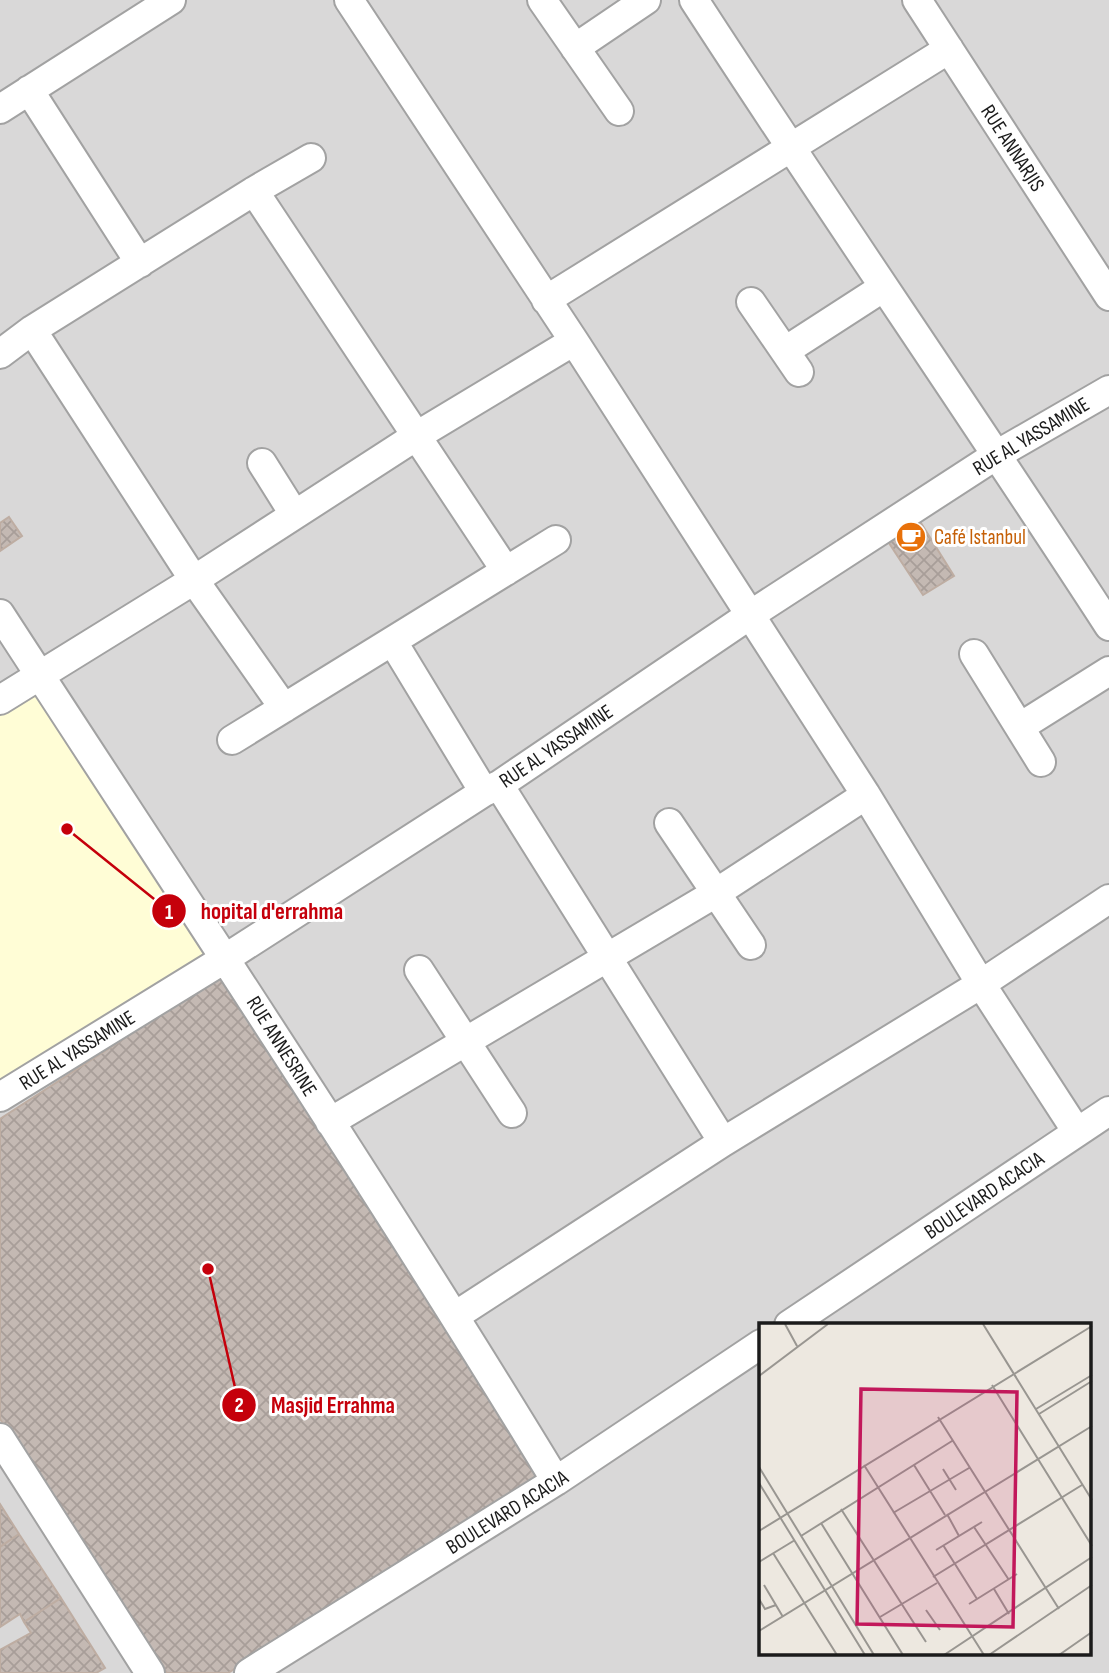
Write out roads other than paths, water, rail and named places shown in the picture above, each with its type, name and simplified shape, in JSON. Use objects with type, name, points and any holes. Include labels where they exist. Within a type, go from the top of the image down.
[{"type":"street","points":[[0,109],[172,0]]},
{"type":"street","points":[[349,0],[574,341],[866,795],[981,984],[1077,1132]]},
{"type":"street","points":[[541,0],[619,111]]},
{"type":"street","points":[[576,48],[646,0]]},
{"type":"street","points":[[694,0],[790,148],[998,454],[1109,626]]},
{"type":"street","name":"RUE ANNARJIS","points":[[917,0],[1109,296]]},
{"type":"street","points":[[546,300],[949,49]]},
{"type":"street","points":[[29,90],[140,263]]},
{"type":"street","points":[[0,354],[32,330],[254,191],[312,158]]},
{"type":"street","points":[[254,191],[506,571]]},
{"type":"street","points":[[751,302],[792,362],[884,287]]},
{"type":"street","points":[[32,330],[194,580],[284,708]]},
{"type":"street","points":[[0,700],[194,580],[418,435],[574,341]]},
{"type":"street","name":"RUE AL YASSAMINE","points":[[0,1097],[226,958],[491,789],[750,615],[998,454],[1109,390]]},
{"type":"street","points":[[262,463],[294,514]]},
{"type":"street","points":[[232,740],[556,540]]},
{"type":"street","name":"RUE ANNESRINE","points":[[0,614],[226,958],[455,1316],[556,1481]]},
{"type":"street","points":[[393,642],[606,958],[723,1142]]},
{"type":"street","points":[[974,654],[1041,762]]},
{"type":"street","points":[[1020,727],[1109,671]]},
{"type":"street","points":[[330,1122],[716,893],[866,795]]},
{"type":"street","points":[[669,823],[751,946]]},
{"type":"street","points":[[455,1316],[723,1142],[981,984],[1109,899]]},
{"type":"street","points":[[419,970],[512,1113]]},
{"type":"street","name":"BOULEVARD ACACIA","points":[[792,1323],[1109,1111]]},
{"type":"street","name":"BOULEVARD ACACIA","points":[[249,1673],[556,1481],[759,1345]]},
{"type":"street","points":[[0,1438],[150,1673]]},
{"type":"place","name":"Café Istanbul","points":[[911,537]]},
{"type":"place","name":"hopital d'errahma","points":[[67,829]]},
{"type":"place","name":"Masjid Errahma","points":[[208,1269]]}]
